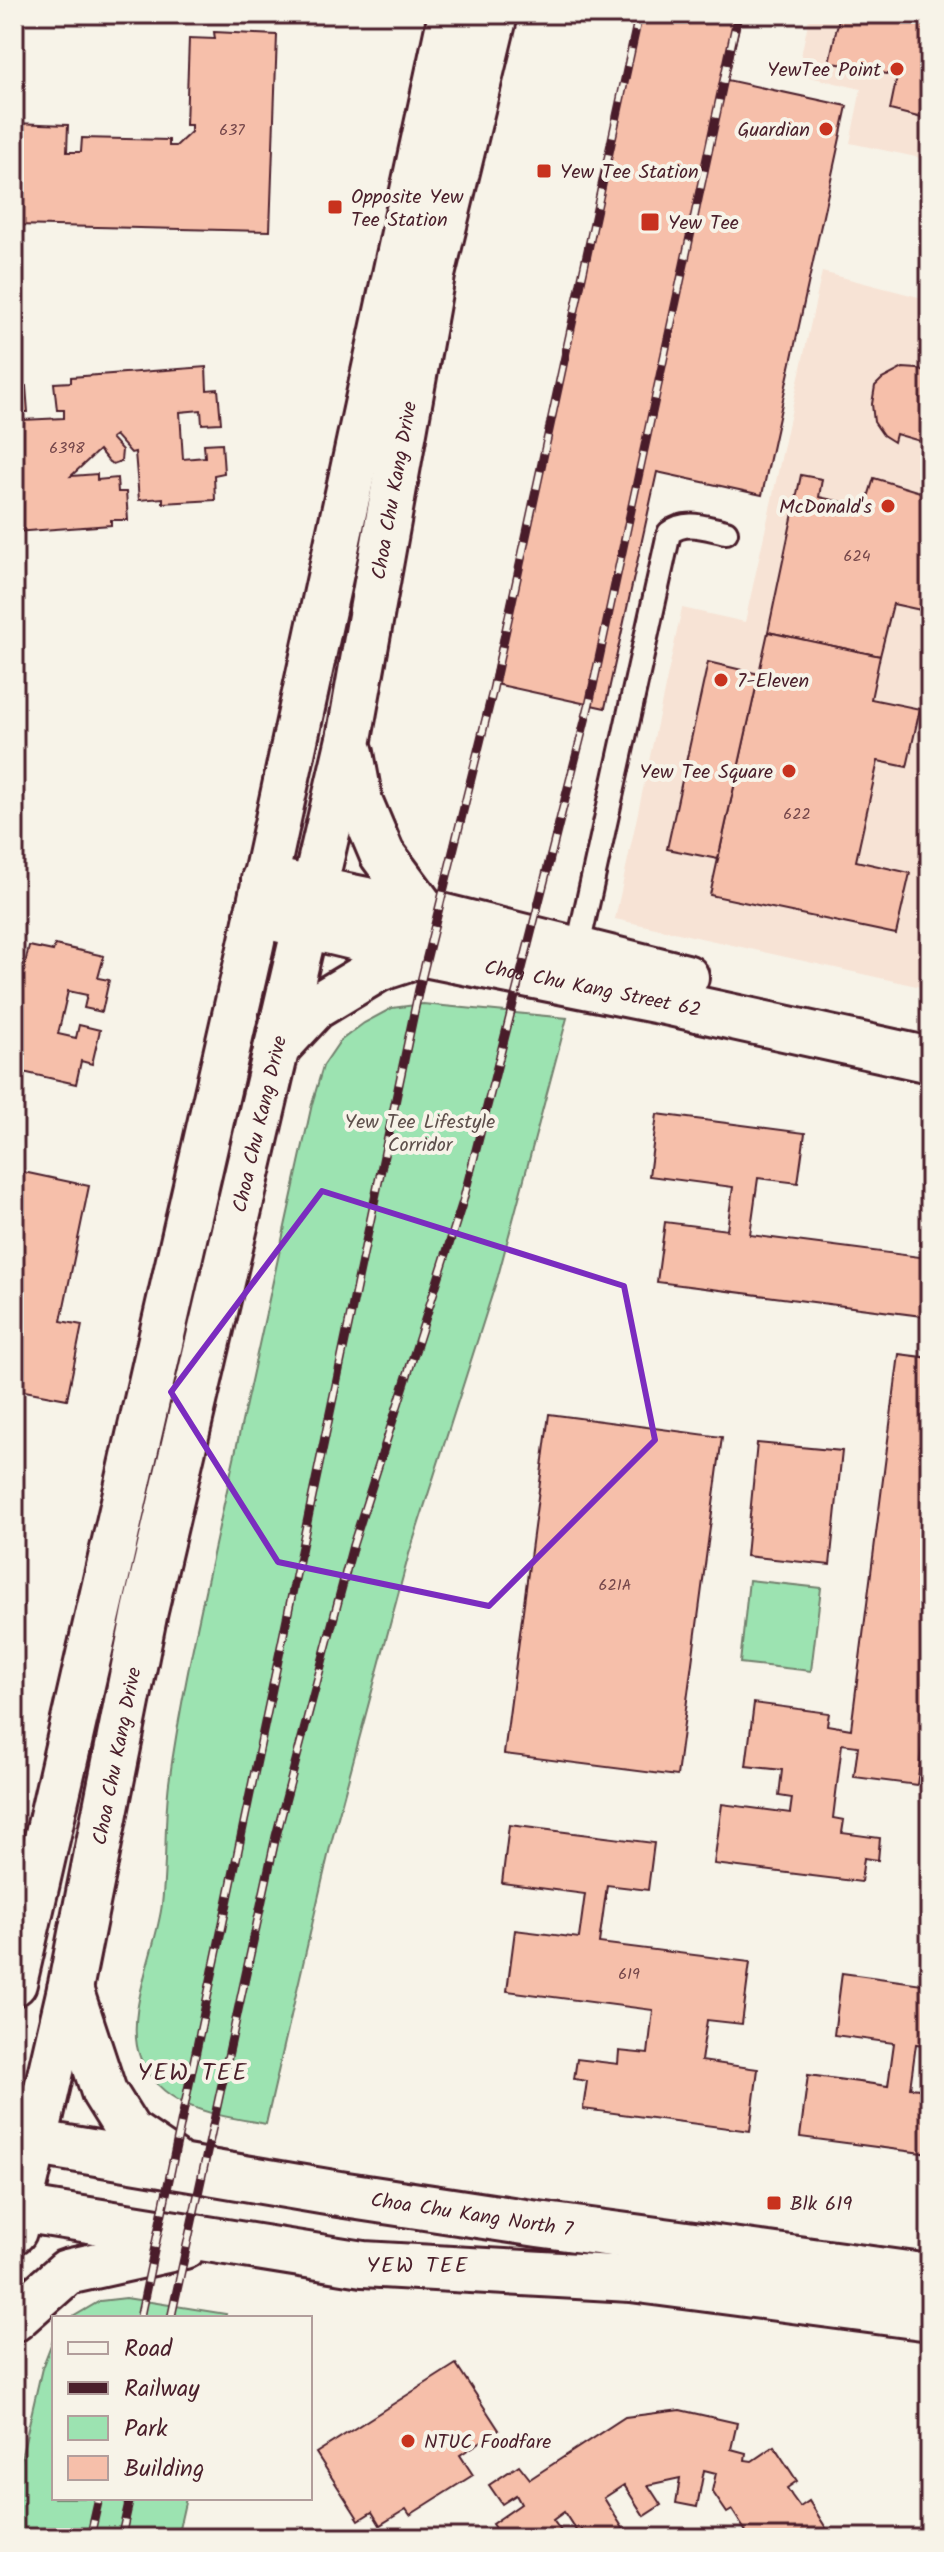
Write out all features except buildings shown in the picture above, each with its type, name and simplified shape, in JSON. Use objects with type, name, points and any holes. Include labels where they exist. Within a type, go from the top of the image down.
[{"type":"main road","name":"Choa Chu Kang Drive","points":[[14,1983],[148,1404],[451,14]]},
{"type":"main road","name":"Choa Chu Kang Drive","points":[[15,2216],[24,2140],[70,1989],[145,1611],[349,739],[432,275],[495,14]]},
{"type":"main road","points":[[274,1051],[315,1007],[378,969],[424,933],[382,854],[360,802],[349,739]]},
{"type":"main road","name":"Choa Chu Kang Street 62","points":[[260,896],[424,933],[930,1060]]},
{"type":"main road","name":"Choa Chu Kang Street 62","points":[[424,933],[577,951],[930,1030]]},
{"type":"main road","points":[[70,1989],[104,2092],[129,2132],[184,2169]]},
{"type":"main road","name":"Choa Chu Kang North 7","points":[[24,2140],[184,2169],[538,2224],[930,2277]]},
{"type":"main road","points":[[15,2216],[363,2264],[631,2279],[930,2318]]},
{"type":"main road","points":[[14,2319],[67,2272],[206,2241]]},
{"type":"lane","points":[[577,951],[669,533],[678,525],[726,532]]},
{"type":"highlighted area","points":[[322,1191],[624,1286],[655,1440],[489,1606],[278,1562],[171,1392]]},
{"type":"shaded area","points":[[810,14],[930,14],[930,160],[850,143],[861,89],[797,74]]},
{"type":"shaded area","name":"Yew Tee Square","points":[[822,272],[930,300],[930,989],[615,919],[682,608],[745,622]]},
{"type":"green space","name":"Yew Tee Lifestyle Corridor","points":[[423,1004],[567,1018],[498,1276],[409,1554],[330,1847],[266,2124],[211,2113],[176,2099],[149,2075],[140,2057],[136,2022],[162,1904],[169,1783],[202,1605],[312,1104],[323,1066],[340,1041],[364,1023],[392,1008]]},
{"type":"green space","points":[[749,1580],[821,1588],[811,1671],[740,1663]]},
{"type":"green space","points":[[126,2298],[226,2314],[74,2316],[100,2301]]},
{"type":"green space","points":[[52,2342],[52,2500],[186,2500],[177,2538],[14,2538],[14,2489],[42,2368]]},
{"type":"railway","points":[[140,2316],[419,989],[492,694],[639,14]]},
{"type":"railway","points":[[171,2316],[276,1836],[353,1545],[463,1201],[589,705],[738,14]]},
{"type":"railway","points":[[90,2538],[99,2500]]},
{"type":"railway","points":[[121,2538],[130,2500]]},
{"type":"place","name":"YewTee Point","points":[[897,69]]},
{"type":"place","name":"Guardian","points":[[826,129]]},
{"type":"place","name":"Yew Tee Station","points":[[544,171]]},
{"type":"place","name":"Opposite Yew Tee Station","points":[[335,207]]},
{"type":"place","name":"Yew Tee","points":[[650,222]]},
{"type":"place","name":"McDonald's","points":[[888,506]]},
{"type":"place","name":"7-Eleven","points":[[721,680]]},
{"type":"place","name":"Yew Tee Square","points":[[789,771]]},
{"type":"place","name":"Blk 619","points":[[774,2203]]},
{"type":"place","name":"NTUC Foodfare","points":[[408,2441]]},
{"type":"district","name":"YEW TEE","points":[[193,2072]]},
{"type":"district","name":"YEW TEE","points":[[418,2264]]}]
